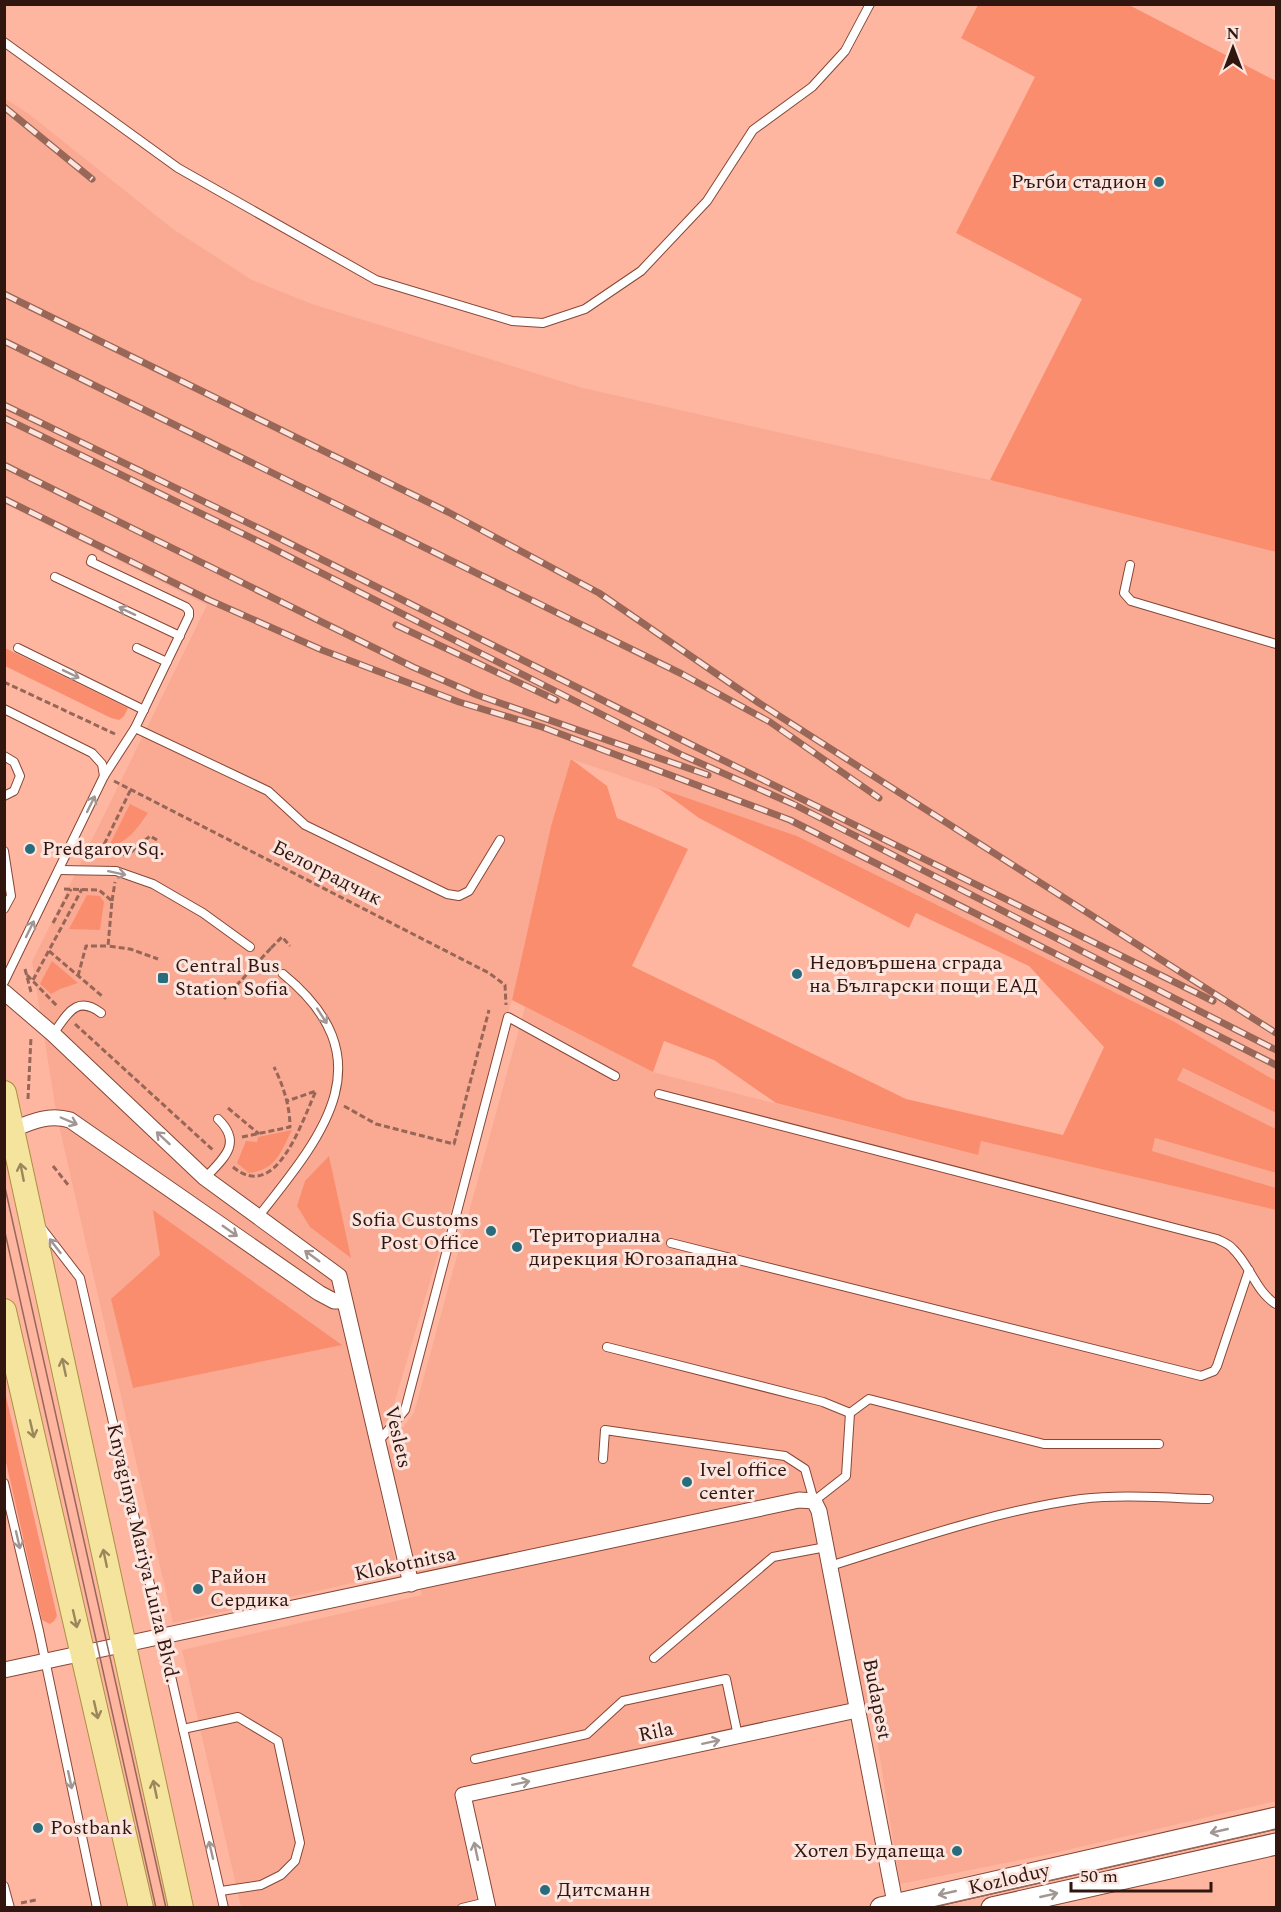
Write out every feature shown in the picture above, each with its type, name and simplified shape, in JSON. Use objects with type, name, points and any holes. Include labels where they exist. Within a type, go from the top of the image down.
[{"type":"main road","name":"Knyaginya Mariya Luiza Blvd.","points":[[4,1093],[23,1125],[30,1215],[181,1908]]},
{"type":"main road","points":[[4,1311],[141,1908]]},
{"type":"main road","name":"Kozloduy","points":[[891,1906],[1276,1818]]},
{"type":"main road","name":"Kozloduy","points":[[992,1908],[1276,1844]]},
{"type":"street","name":"Veslets","points":[[4,992],[32,1015],[206,1178],[338,1275],[411,1584]]},
{"type":"street","points":[[23,1125],[58,1117],[70,1120],[319,1293],[334,1301],[344,1301]]},
{"type":"street","name":"Klokotnitsa","points":[[4,1670],[163,1638],[799,1500],[814,1501]]},
{"type":"street","name":"Budapest","points":[[814,1501],[819,1511],[830,1566],[891,1906]]},
{"type":"street","name":"Rila","points":[[487,1905],[463,1795],[857,1710]]},
{"type":"lane","points":[[4,42],[178,168],[376,280],[512,321],[543,322],[585,309],[641,271],[707,201],[753,129],[812,87],[845,51],[870,4]]},
{"type":"lane","points":[[4,982],[104,776],[135,728],[189,616],[186,607],[92,562],[92,559]]},
{"type":"lane","points":[[1130,565],[1124,593],[1131,601],[1276,644]]},
{"type":"lane","points":[[55,577],[180,636]]},
{"type":"lane","points":[[18,648],[144,710]]},
{"type":"lane","points":[[137,648],[167,662]]},
{"type":"lane","points":[[4,709],[92,753],[102,764],[104,776]]},
{"type":"lane","points":[[135,728],[268,791],[305,825],[447,894],[459,896],[469,891],[500,840]]},
{"type":"lane","points":[[4,756],[14,762],[20,776],[14,791],[4,796]]},
{"type":"lane","points":[[4,909],[10,896],[5,852]]},
{"type":"lane","points":[[59,870],[116,871],[153,884],[203,913],[250,947]]},
{"type":"lane","points":[[258,1217],[304,1158],[334,1100],[339,1077],[338,1054],[327,1021],[306,993],[283,974]]},
{"type":"lane","points":[[52,1034],[66,1016],[78,1006],[88,1006],[101,1013]]},
{"type":"lane","points":[[378,1442],[405,1410],[508,1017],[615,1076]]},
{"type":"lane","points":[[659,1094],[1217,1239],[1232,1247],[1269,1300],[1276,1304]]},
{"type":"lane","points":[[206,1178],[224,1159],[229,1149],[231,1139],[225,1126],[218,1119]]},
{"type":"lane","name":"Knyaginya Mariya Luiza Blvd.","points":[[30,1215],[80,1278],[224,1908]]},
{"type":"lane","points":[[671,1243],[1201,1376],[1214,1371],[1217,1366],[1249,1270]]},
{"type":"lane","points":[[607,1347],[823,1402],[850,1413]]},
{"type":"lane","points":[[850,1413],[869,1400],[1044,1444],[1159,1444]]},
{"type":"lane","points":[[603,1459],[605,1430],[785,1456],[805,1469],[814,1501],[846,1476],[850,1413]]},
{"type":"lane","points":[[4,1483],[97,1908]]},
{"type":"lane","points":[[830,1566],[1023,1509],[1084,1499],[1147,1497],[1209,1499]]},
{"type":"lane","points":[[654,1658],[773,1557],[826,1547]]},
{"type":"lane","points":[[475,1759],[587,1734],[623,1701],[726,1679],[738,1736]]},
{"type":"lane","points":[[183,1729],[238,1717],[278,1742],[300,1843],[295,1862],[281,1875],[261,1885],[220,1891]]},
{"type":"lane","points":[[4,1886],[10,1908]]},
{"type":"lane","points":[[462,1908],[487,1905]]},
{"type":"path","points":[[4,682],[128,740]]},
{"type":"path","name":"Белоградчик","points":[[104,776],[495,977],[505,985],[504,998],[508,1017]]},
{"type":"path","points":[[131,789],[99,855],[109,857],[129,854],[150,836],[157,840]]},
{"type":"path","points":[[50,889],[99,890],[112,901],[108,946]]},
{"type":"path","points":[[53,923],[71,889]]},
{"type":"path","points":[[33,981],[82,889]]},
{"type":"path","points":[[224,999],[282,937],[290,946]]},
{"type":"path","points":[[78,976],[86,946],[130,949],[158,959]]},
{"type":"path","points":[[49,951],[102,996]]},
{"type":"path","points":[[26,975],[66,1016],[224,1159],[247,1176],[263,1176],[277,1167],[287,1152],[316,1091]]},
{"type":"path","points":[[23,1125],[28,1105],[33,1000],[28,980]]},
{"type":"path","points":[[287,1101],[316,1091],[376,1124],[454,1144],[489,1010]]},
{"type":"path","points":[[231,1139],[291,1126],[291,1115],[274,1066]]},
{"type":"path","points":[[228,1108],[259,1134]]},
{"type":"path","points":[[52,1166],[69,1186]]},
{"type":"shaded area","points":[[978,5],[1129,5],[1276,81],[1276,552],[990,480],[1082,299],[956,233],[1035,77],[961,38]]},
{"type":"shaded area","points":[[4,98],[29,114],[173,229],[252,280],[312,304],[583,388],[990,480],[1276,552],[1276,1081],[1173,1021],[797,836],[571,759],[551,826],[512,1000],[391,1415],[370,1444],[398,1573],[173,1623],[57,1117],[32,962],[207,605],[5,504]]},
{"type":"shaded area","points":[[4,648],[128,708],[124,716],[119,720],[111,718],[5,666]]},
{"type":"shaded area","points":[[571,759],[607,786],[617,818],[688,849],[632,966],[906,1099],[1063,1135],[1104,1047],[1029,966],[916,913],[909,928],[699,818],[658,788],[797,836],[1173,1021],[1276,1081],[1276,1113],[1183,1068],[1177,1080],[1276,1129],[1276,1173],[1155,1138],[1152,1151],[1276,1188],[1276,1210],[981,1141],[978,1155],[776,1103],[714,1060],[664,1041],[653,1072],[512,1000],[551,826]]},
{"type":"shaded area","points":[[130,804],[148,813],[122,842],[108,848]]},
{"type":"shaded area","points":[[87,895],[100,896],[104,902],[100,930],[69,929]]},
{"type":"shaded area","points":[[52,961],[78,983],[51,994],[40,984]]},
{"type":"shaded area","points":[[525,1007],[653,1072],[977,1155],[981,1141],[1276,1210],[1276,1801],[1050,1854],[900,1884],[871,1702],[454,1791],[478,1907],[241,1907],[182,1650],[422,1595],[387,1448],[414,1413]]},
{"type":"shaded area","points":[[1182,1068],[1276,1113],[1276,1129],[1177,1081]]},
{"type":"shaded area","points":[[292,1130],[281,1153],[266,1168],[249,1173],[237,1163],[246,1141],[257,1142],[258,1137]]},
{"type":"shaded area","points":[[1155,1138],[1276,1173],[1276,1188],[1152,1151]]},
{"type":"shaded area","points":[[329,1156],[351,1258],[310,1227],[297,1206],[305,1181]]},
{"type":"shaded area","points":[[153,1210],[342,1345],[133,1388],[111,1299],[160,1255]]},
{"type":"shaded area","points":[[4,1388],[57,1616],[50,1624],[42,1620],[5,1458]]},
{"type":"tram line","points":[[4,1183],[166,1908]]},
{"type":"tram line","points":[[4,1228],[156,1908]]},
{"type":"tram line","points":[[929,1908],[1276,1829]]},
{"type":"railway","points":[[4,107],[92,179]]},
{"type":"railway","points":[[4,294],[448,512],[599,593],[759,703],[1276,1033]]},
{"type":"railway","points":[[4,341],[682,674],[770,722],[879,798]]},
{"type":"railway","points":[[4,405],[273,535],[690,744],[1213,1001]]},
{"type":"railway","points":[[4,418],[268,546],[684,756],[793,804],[1276,1050]]},
{"type":"railway","points":[[4,465],[413,667],[477,695],[708,775]]},
{"type":"railway","points":[[4,499],[209,600],[322,650],[459,702],[542,727],[790,820],[1276,1065]]},
{"type":"railway","points":[[396,625],[556,700]]},
{"type":"place","name":"Ръгби стадион","points":[[1159,182]]},
{"type":"place","name":"Predgarov Sq.","points":[[30,849]]},
{"type":"place","name":"Недовършена сграда на Български пощи ЕАД","points":[[797,974]]},
{"type":"place","name":"Central Bus Station Sofia","points":[[163,978]]},
{"type":"place","name":"Sofia Customs Post Office","points":[[491,1231]]},
{"type":"place","name":"Териториална дирекция Югозападна","points":[[517,1247]]},
{"type":"place","name":"Ivel office center","points":[[687,1482]]},
{"type":"place","name":"Район Сердика","points":[[198,1589]]},
{"type":"place","name":"Postbank","points":[[38,1828]]},
{"type":"place","name":"Хотел Будапеща","points":[[957,1851]]},
{"type":"place","name":"Дитсманн","points":[[545,1890]]}]
